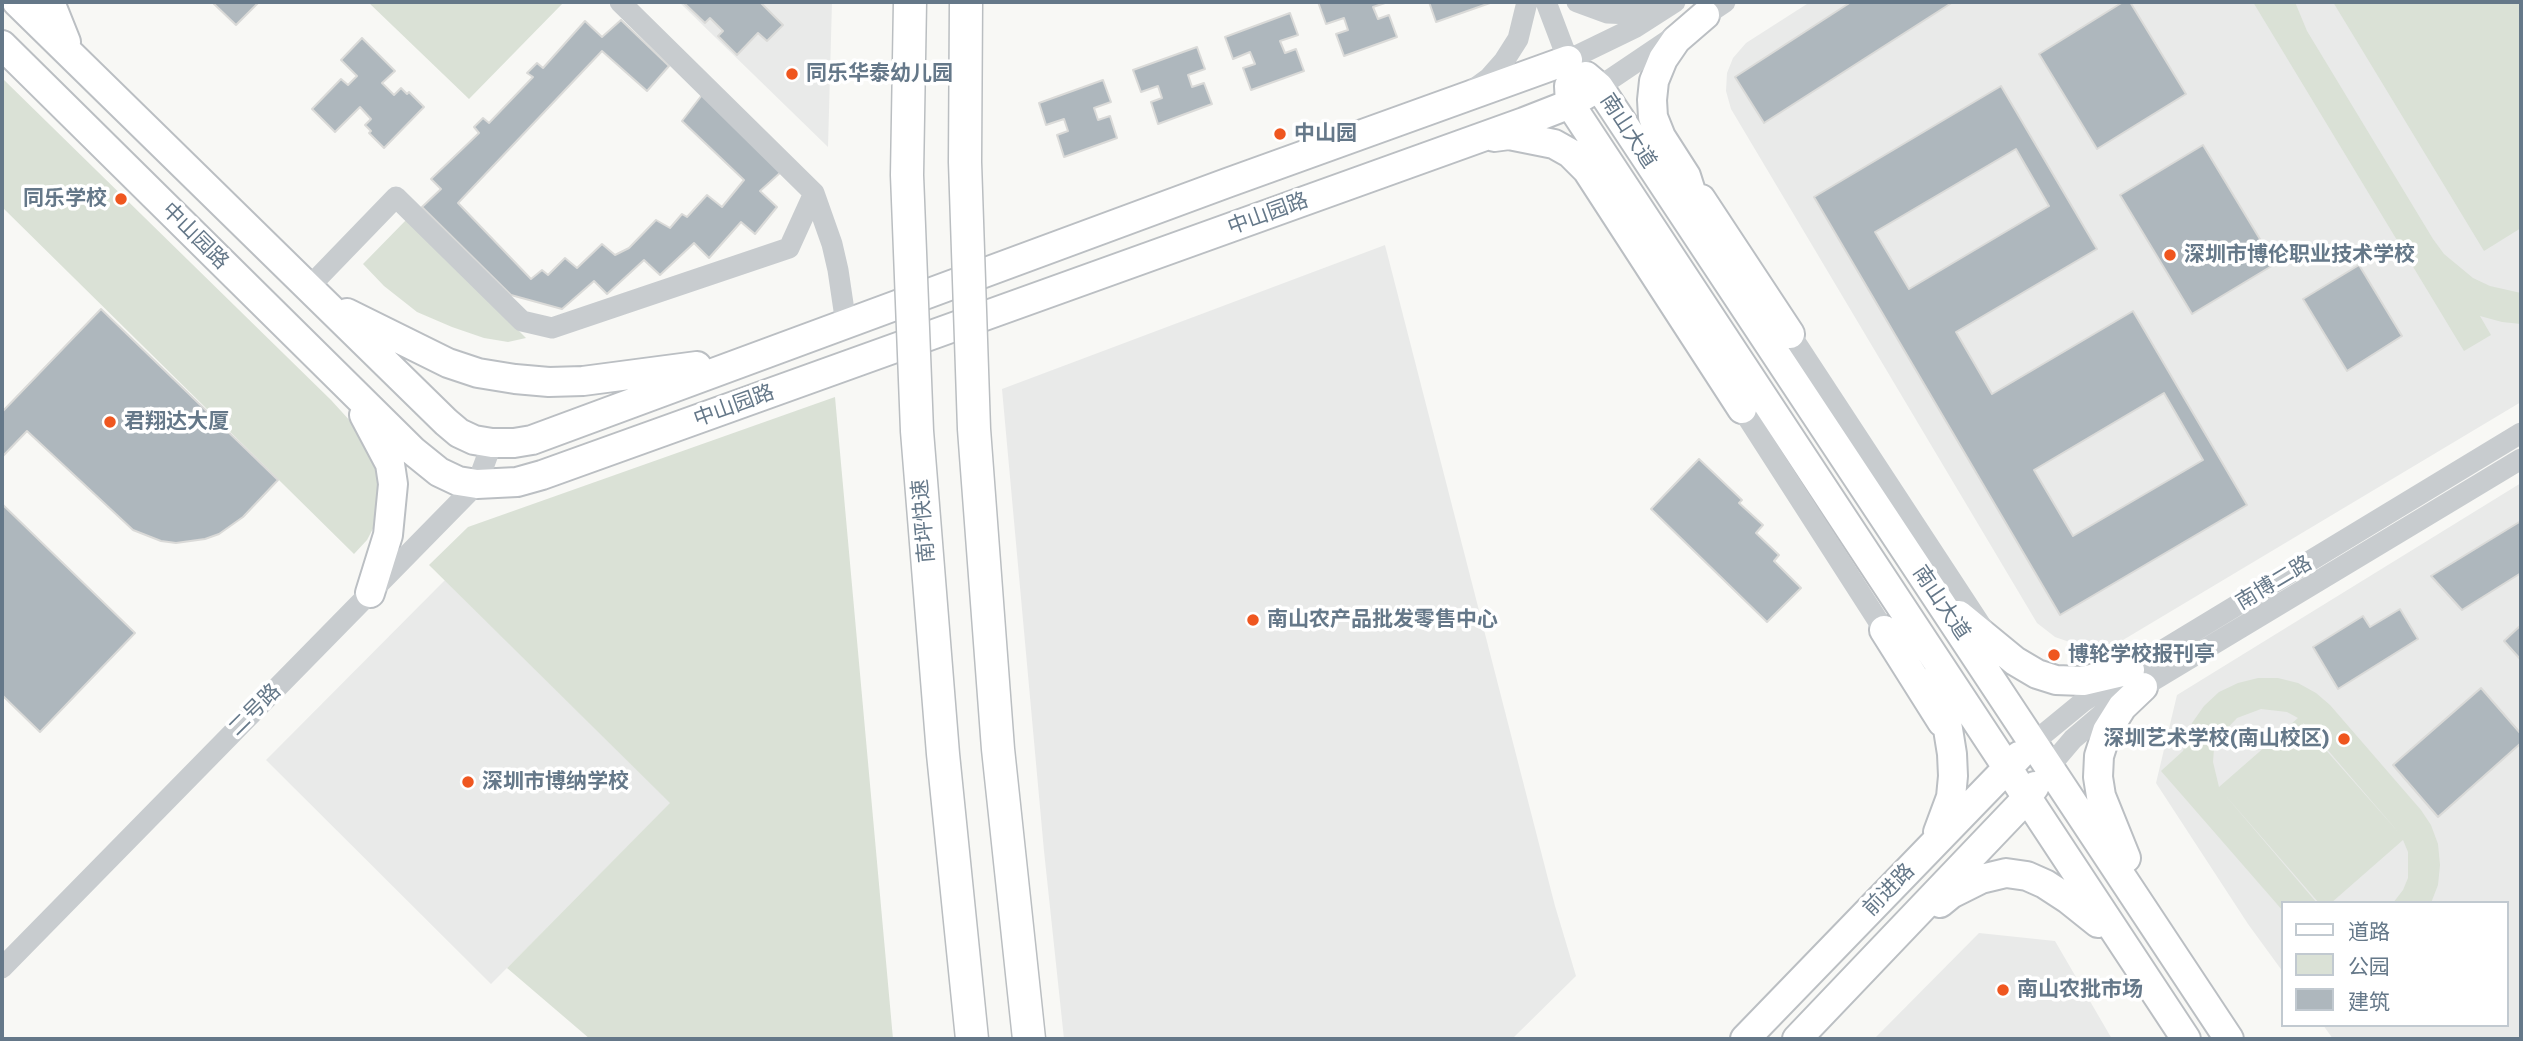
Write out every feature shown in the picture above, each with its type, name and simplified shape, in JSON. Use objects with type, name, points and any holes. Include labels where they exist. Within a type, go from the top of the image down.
[{"type":"highway","name":"南坪快速","points":[[910,2],[907,175],[917,430],[943,754],[972,1039]]},
{"type":"highway","points":[[966,2],[965,162],[975,429],[998,749],[1029,1039]]},
{"type":"main road","name":"中山园路","points":[[17,2],[446,422],[459,433],[474,440],[492,443],[532,440],[1568,60]]},
{"type":"main road","points":[[50,2],[61,34],[79,62]]},
{"type":"main road","points":[[1715,8],[1676,40],[1663,59],[1653,90],[1653,117],[1661,138],[1790,334]]},
{"type":"main road","name":"中山园路","points":[[2,45],[413,451],[439,472],[458,481],[477,484],[508,484],[542,475],[1570,104],[1599,87]]},
{"type":"main road","name":"南山大道","points":[[1568,60],[1599,87],[2229,1039]]},
{"type":"main road","name":"南山大道","points":[[1568,60],[1570,104],[2186,1039]]},
{"type":"main road","points":[[1570,104],[1587,170]]},
{"type":"main road","points":[[1474,138],[1509,135],[1554,144],[1570,153],[1587,170],[1742,409]]},
{"type":"main road","points":[[1686,176],[1715,265]]},
{"type":"main road","points":[[1655,276],[1713,323]]},
{"type":"main road","points":[[315,293],[447,363],[478,373],[515,379],[549,382],[618,377],[680,369],[782,348]]},
{"type":"main road","points":[[342,381],[382,445],[390,464],[393,484],[388,535],[370,593]]},
{"type":"main road","points":[[1939,600],[2015,661],[2036,674],[2056,680],[2136,678],[2107,731],[2099,756],[2098,776],[2108,817],[2158,931]]},
{"type":"main road","points":[[1884,630],[1941,719],[1949,737]]},
{"type":"main road","points":[[1931,847],[1951,797],[1952,754],[1937,663]]},
{"type":"main road","name":"前进路","points":[[1745,1039],[2034,742]]},
{"type":"main road","name":"前进路","points":[[1797,1039],[2026,799],[2050,766]]},
{"type":"main road","points":[[1891,941],[1951,894],[1982,879],[2006,873],[2026,876],[2045,884],[2068,899],[2096,921],[2132,959]]},
{"type":"street","points":[[620,2],[814,193],[832,244],[846,324]]},
{"type":"street","points":[[1459,100],[1489,78],[1504,61],[1518,39],[1527,2]]},
{"type":"street","points":[[1546,2],[1568,60],[1636,27],[1673,2]]},
{"type":"street","points":[[1577,2],[1607,13],[1632,14],[1673,2]]},
{"type":"street","points":[[1599,87],[1715,8]]},
{"type":"street","points":[[315,293],[396,197],[522,321],[552,328],[789,248],[814,193]]},
{"type":"street","points":[[1715,265],[1790,334],[1991,640],[2001,692]]},
{"type":"street","points":[[1713,323],[1742,409],[1884,630],[1937,663]]},
{"type":"street","name":"南博二路","points":[[2050,766],[2136,678],[2521,433]]},
{"type":"street","name":"二号路","points":[[2,968],[477,484],[492,443]]},
{"type":"street","name":"南博二路","points":[[2034,742],[2084,701],[2136,678],[2521,459]]},
{"type":"shaded area","name":"同乐华泰幼儿园","points":[[679,2],[832,2],[828,147]]},
{"type":"shaded area","name":"深圳市博伦职业技术学校","points":[[1810,2],[2521,2],[2521,402],[2118,643],[2096,646],[2075,644],[2055,637],[2037,623],[1731,109],[1726,91],[1727,73],[1733,58],[1746,43]]},
{"type":"shaded area","name":"南山农产品批发零售中心","points":[[1385,245],[1555,906],[1576,976],[1512,1039],[1064,1039],[1002,389]]},
{"type":"shaded area","name":"深圳艺术学校(南山校区)","points":[[2521,483],[2521,1039],[2333,1039],[2324,1027],[2509,1027],[2509,901],[2282,901],[2282,971],[2248,924],[2156,783],[2177,695]]},
{"type":"shaded area","name":"深圳市博纳学校","points":[[445,580],[671,803],[491,984],[266,760]]},
{"type":"shaded area","name":"南山农批市场","points":[[1979,933],[2055,941],[2112,1039],[1874,1039]]},
{"type":"green space","points":[[368,2],[564,2],[469,99]]},
{"type":"green space","points":[[2253,2],[2295,2],[2307,31],[2433,239],[2444,254],[2473,278],[2490,286],[2521,293],[2521,324],[2480,316],[2491,335],[2464,351]]},
{"type":"green space","points":[[2333,2],[2521,2],[2521,228],[2484,251]]},
{"type":"green space","points":[[2,78],[331,400],[362,434],[374,461],[382,492],[377,521],[367,540],[354,554],[2,207]]},
{"type":"green space","points":[[407,219],[526,338],[508,342],[484,338],[452,327],[417,312],[384,286],[363,264]]},
{"type":"green space","points":[[835,397],[893,1039],[590,1039],[507,968],[670,803],[429,565],[468,527]]},
{"type":"green space","points":[[2258,678],[2278,678],[2298,683],[2330,705],[2431,825],[2438,844],[2440,865],[2438,885],[2432,901],[2395,901],[2408,878],[2408,852],[2403,840],[2333,901],[2317,901],[2225,795],[2315,901],[2282,901],[2282,910],[2161,771],[2183,751],[2192,723],[2204,706],[2219,692]],"holes":[[[2261,709],[2287,712],[2298,718],[2219,787],[2213,762],[2219,737],[2237,718]],[[2303,723],[2308,727],[2399,833]]]},
{"type":"building","points":[[212,2],[259,2],[236,25]]},
{"type":"building","points":[[683,2],[760,2],[783,25],[767,41],[758,33],[737,55],[718,36],[723,31],[710,18],[705,23]]},
{"type":"building","points":[[1318,2],[1388,2],[1373,7],[1378,19],[1389,15],[1397,37],[1344,56],[1336,34],[1348,30],[1344,18],[1326,24]]},
{"type":"building","points":[[1429,2],[1489,2],[1490,3],[1436,22]]},
{"type":"building","points":[[1851,2],[1953,2],[1764,123],[1735,77]]},
{"type":"building","points":[[2123,2],[2130,2],[2186,94],[2097,149],[2039,54]]},
{"type":"building","points":[[1290,13],[1298,35],[1280,41],[1285,53],[1296,49],[1304,71],[1251,90],[1243,68],[1255,64],[1250,52],[1233,59],[1225,37]]},
{"type":"building","points":[[621,20],[669,66],[647,91],[602,51],[458,203],[531,279],[542,270],[548,275],[565,258],[577,268],[602,244],[615,255],[629,248],[656,220],[670,228],[682,214],[687,217],[707,195],[722,207],[744,180],[682,121],[702,95],[781,172],[760,191],[777,207],[755,234],[741,222],[709,258],[694,243],[660,275],[644,260],[607,294],[594,281],[562,309],[511,295],[422,207],[441,189],[431,179],[479,133],[474,127],[483,118],[489,123],[533,77],[527,73],[537,63],[543,68],[585,21],[602,37]]},
{"type":"building","points":[[362,38],[395,71],[382,83],[394,95],[401,88],[407,94],[409,92],[424,107],[384,148],[369,133],[371,131],[365,125],[371,119],[360,107],[335,132],[312,109],[341,79],[348,85],[357,76],[341,60]]},
{"type":"building","points":[[1197,47],[1205,69],[1188,75],[1192,87],[1204,83],[1212,104],[1158,124],[1151,102],[1162,98],[1158,86],[1141,92],[1133,70]]},
{"type":"building","points":[[1103,80],[1111,102],[1094,108],[1098,120],[1110,116],[1117,138],[1064,157],[1057,135],[1068,131],[1064,119],[1046,125],[1039,103]]},
{"type":"building","points":[[2001,86],[2097,249],[1956,332],[1992,394],[2133,311],[2247,505],[2060,615],[1814,197]],"holes":[[[2016,149],[2049,206],[1909,289],[1875,232]],[[2164,393],[2203,460],[2073,536],[2034,470]]]},
{"type":"building","points":[[2203,145],[2275,264],[2192,314],[2120,195]]},
{"type":"building","points":[[2359,265],[2402,336],[2347,371],[2303,299]]},
{"type":"building","name":"君翔达大厦","points":[[101,309],[278,480],[243,517],[219,534],[176,543],[161,541],[133,530],[27,431],[2,457],[2,412]]},
{"type":"building","points":[[1699,459],[1742,500],[1739,503],[1763,525],[1756,533],[1779,555],[1774,561],[1801,588],[1767,622],[1651,509]]},
{"type":"building","points":[[2,504],[135,633],[40,732],[2,695]]},
{"type":"building","points":[[2521,521],[2521,573],[2462,610],[2431,576]]},
{"type":"building","points":[[2400,609],[2418,639],[2338,689],[2313,647],[2363,616],[2370,627]]},
{"type":"building","points":[[2521,625],[2521,660],[2504,641]]},
{"type":"building","points":[[2481,688],[2521,734],[2521,743],[2438,817],[2393,765]]},
{"type":"place","name":"同乐华泰幼儿园","points":[[792,74]]},
{"type":"place","name":"中山园","points":[[1280,134]]},
{"type":"place","name":"同乐学校","points":[[121,199]]},
{"type":"place","name":"深圳市博伦职业技术学校","points":[[2170,255]]},
{"type":"place","name":"君翔达大厦","points":[[110,422]]},
{"type":"place","name":"南山农产品批发零售中心","points":[[1253,620]]},
{"type":"place","name":"博轮学校报刊亭","points":[[2054,655]]},
{"type":"place","name":"深圳艺术学校(南山校区)","points":[[2344,739]]},
{"type":"place","name":"深圳市博纳学校","points":[[468,782]]},
{"type":"place","name":"南山农批市场","points":[[2003,990]]}]
